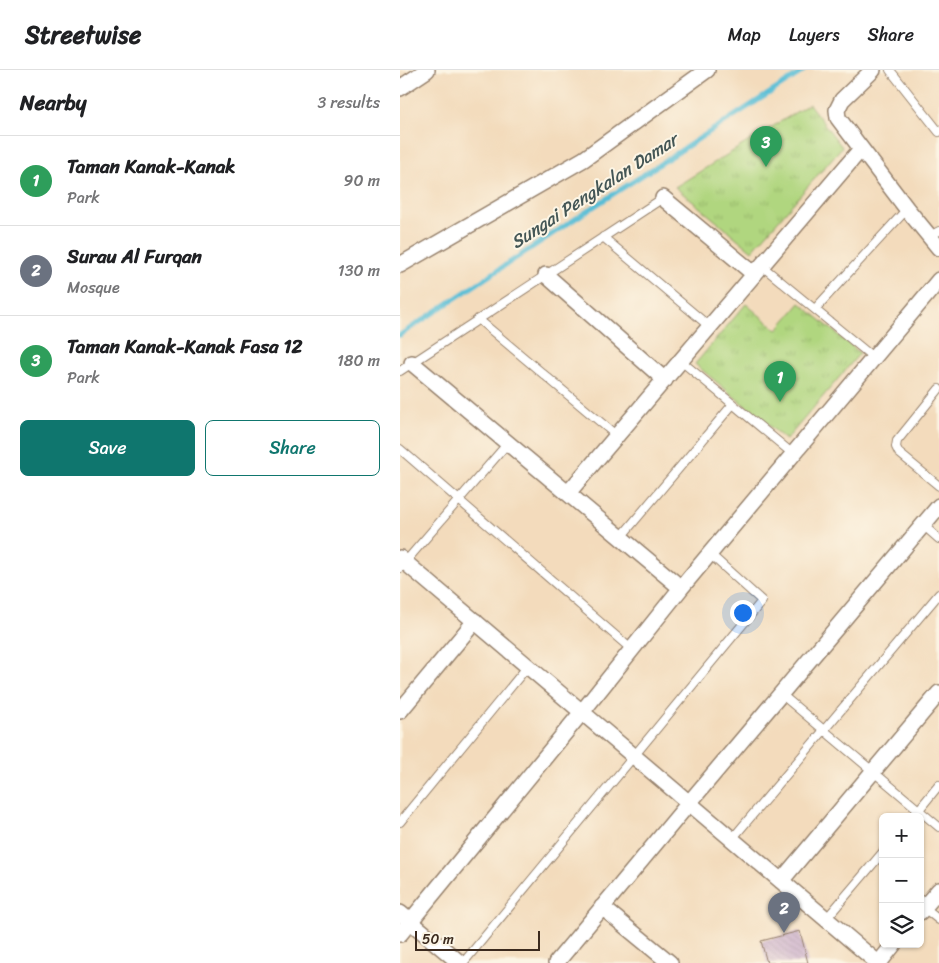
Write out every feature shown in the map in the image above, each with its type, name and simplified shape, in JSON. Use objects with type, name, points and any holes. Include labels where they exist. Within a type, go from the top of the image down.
[{"type":"street","points":[[400,88],[427,70]]},
{"type":"street","points":[[400,264],[584,159],[707,70]]},
{"type":"street","points":[[873,70],[842,100],[837,110],[838,118],[907,209],[936,239]]},
{"type":"street","points":[[568,493],[861,149]]},
{"type":"street","points":[[663,198],[758,270]]},
{"type":"street","points":[[546,275],[665,380]]},
{"type":"street","points":[[400,934],[405,917],[582,712],[681,588],[939,280]]},
{"type":"street","points":[[406,367],[508,443],[681,588]]},
{"type":"street","points":[[556,963],[939,506]]},
{"type":"street","points":[[402,563],[528,666],[878,963],[891,948]]},
{"type":"street","points":[[400,710],[475,622]]},
{"type":"street","points":[[781,881],[939,693]]},
{"type":"street","points":[[924,908],[939,890]]},
{"type":"street","points":[[602,907],[670,963]]},
{"type":"street","points":[[405,917],[462,963]]},
{"type":"lane","points":[[890,70],[939,132]]},
{"type":"lane","points":[[406,367],[663,198]]},
{"type":"lane","points":[[815,309],[907,209]]},
{"type":"lane","points":[[603,237],[710,328]]},
{"type":"lane","points":[[758,270],[815,309],[874,358]]},
{"type":"lane","points":[[478,319],[617,436]]},
{"type":"lane","points":[[681,361],[793,454]]},
{"type":"lane","points":[[939,389],[897,441],[896,447],[898,453],[939,486]]},
{"type":"lane","points":[[621,537],[733,404]]},
{"type":"lane","points":[[402,563],[508,443]]},
{"type":"lane","points":[[400,449],[631,649]]},
{"type":"lane","points":[[923,525],[939,539]]},
{"type":"lane","points":[[462,963],[762,601],[710,554]]},
{"type":"lane","points":[[732,839],[939,594]]},
{"type":"lane","points":[[400,822],[528,666]]},
{"type":"lane","points":[[781,694],[939,827]]},
{"type":"lane","points":[[916,813],[939,786]]},
{"type":"lane","points":[[826,919],[879,857]]},
{"type":"lane","points":[[924,911],[939,920]]},
{"type":"green space","points":[[809,104],[842,147],[752,251],[675,187]]},
{"type":"green space","points":[[800,303],[860,353],[786,440],[695,364],[746,304],[777,330]]},
{"type":"building","points":[[800,931],[808,963],[767,963],[761,941]]},
{"type":"waterway","name":"Sungai Pengkalan Damar","points":[[400,335],[804,70]]},
{"type":"place","name":"Taman Kanak-Kanak Fasa 12","points":[[766,167]]},
{"type":"place","name":"Taman Kanak-Kanak","points":[[780,402]]},
{"type":"place","name":"Surau Al Furqan","points":[[784,933]]}]
